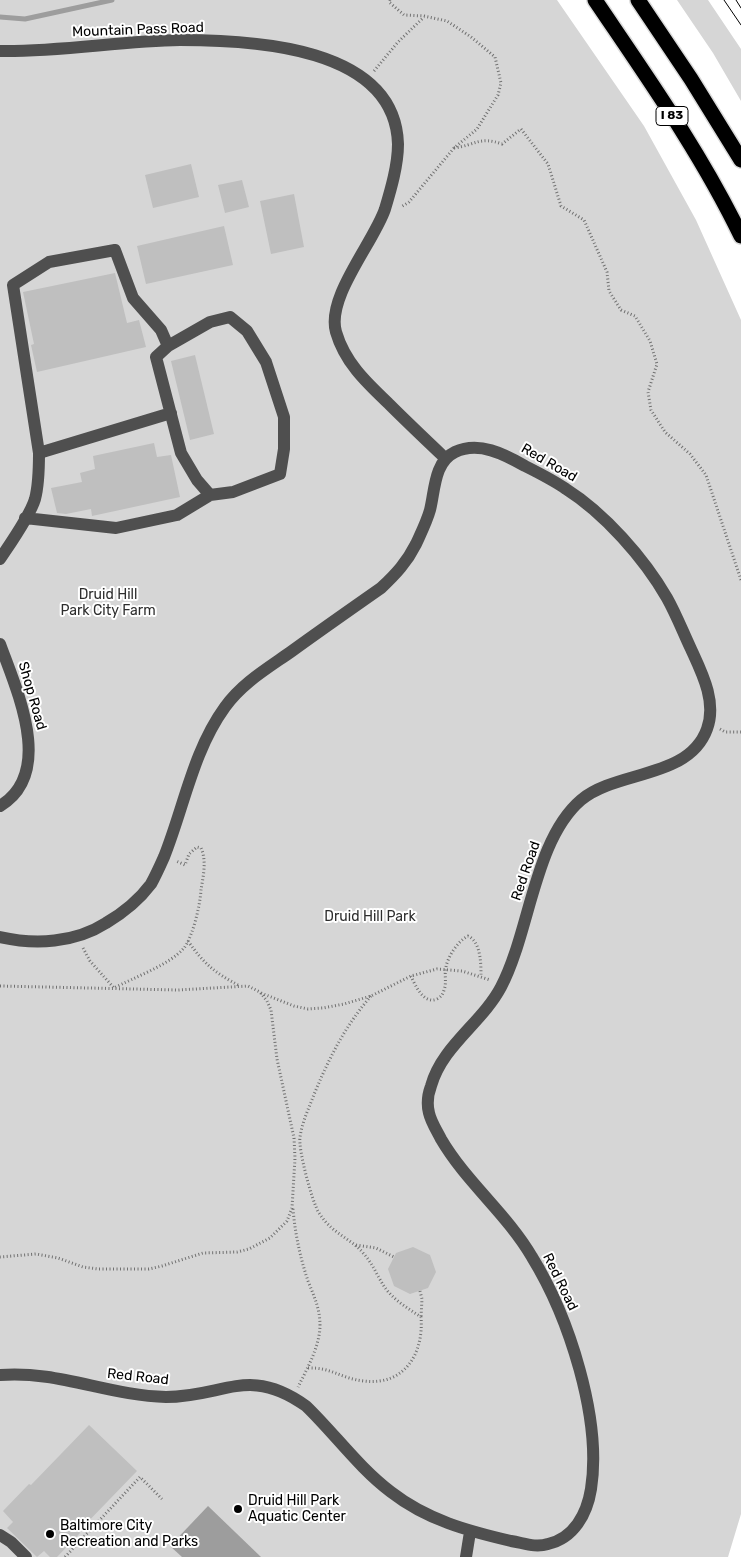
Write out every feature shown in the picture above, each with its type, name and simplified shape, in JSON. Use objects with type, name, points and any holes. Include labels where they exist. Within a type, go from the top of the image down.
[{"type":"highway","name":"I 83","points":[[595,0],[700,161],[741,236]]},
{"type":"highway","name":"I 83","points":[[638,0],[691,79],[741,160]]},
{"type":"lane","name":"Mountain Pass Road","points":[[0,51],[28,51],[181,40],[247,44],[305,52],[338,63],[366,80],[382,96],[394,120],[398,144],[393,179],[384,211],[345,285],[336,312],[335,330],[344,352],[358,374],[445,458]]},
{"type":"lane","points":[[0,559],[35,500],[39,477],[40,453],[13,285],[49,262],[115,250],[133,298],[162,330],[168,346]]},
{"type":"lane","points":[[25,518],[116,528],[176,515],[210,495],[233,492],[280,474],[284,449],[284,417],[266,362],[248,332],[230,317],[210,322],[168,346],[156,357],[181,453],[197,480],[210,495]]},
{"type":"lane","points":[[40,453],[171,413]]},
{"type":"lane","name":"Red Road","points":[[0,1375],[33,1375],[126,1393],[169,1397],[235,1386],[266,1386],[293,1397],[320,1420],[373,1477],[389,1491],[425,1514],[470,1532],[537,1546],[553,1544],[579,1524],[586,1509],[591,1490],[593,1447],[590,1417],[576,1356],[562,1318],[533,1257],[516,1233],[453,1157],[429,1115],[428,1100],[431,1084],[439,1067],[450,1050],[484,1012],[501,986],[514,957],[546,854],[554,835],[566,815],[578,802],[594,790],[612,782],[659,770],[678,761],[692,750],[704,736],[709,723],[709,693],[667,598],[648,569],[595,512],[568,490],[531,468],[492,450],[470,448],[456,451],[445,458]]},
{"type":"lane","points":[[0,936],[25,941],[54,941],[78,936],[98,929],[138,899],[151,884],[164,856],[205,741],[225,707],[239,691],[260,673],[381,588],[396,574],[406,562],[426,521],[436,475],[445,458]]},
{"type":"lane","name":"Shop Road","points":[[0,644],[24,718],[29,736],[30,750],[23,782],[16,794],[0,806]]},
{"type":"lane","points":[[466,1557],[470,1532]]},
{"type":"lane","points":[[0,1535],[11,1542],[26,1557]]},
{"type":"path","points":[[384,211],[396,210],[409,202],[454,148],[477,130],[498,95],[501,82],[495,57],[471,37],[447,21],[424,16],[404,15],[389,2],[390,0]]},
{"type":"path","points":[[366,80],[398,42],[424,16]]},
{"type":"path","points":[[454,148],[470,146],[480,140],[502,144],[521,129],[548,164],[561,206],[584,220],[591,234],[607,272],[609,291],[621,310],[635,316],[650,341],[657,364],[648,392],[651,410],[665,432],[690,454],[706,476],[741,580]]},
{"type":"path","points":[[709,723],[726,732],[741,732]]},
{"type":"path","points":[[114,988],[174,957],[188,941],[201,894],[204,870],[203,853],[201,848],[196,847],[192,849],[185,865],[164,856]]},
{"type":"path","points":[[411,976],[427,999],[434,1000],[440,998],[444,992],[446,983],[445,968],[450,956],[468,936],[473,938],[476,944],[481,976]]},
{"type":"path","points":[[188,941],[201,960],[223,977],[240,986]]},
{"type":"path","points":[[82,945],[90,961],[114,988]]},
{"type":"path","points":[[0,986],[202,990],[240,986],[254,988],[294,1006],[308,1009],[344,1004],[371,996],[411,976],[429,970],[445,968],[481,976],[501,986]]},
{"type":"path","points":[[260,992],[272,1010],[277,1059],[294,1138],[295,1158],[292,1208],[295,1231],[300,1254],[319,1313],[318,1342],[308,1368],[293,1397]]},
{"type":"path","points":[[371,996],[334,1048],[307,1112],[300,1138],[312,1197],[318,1211],[332,1230],[355,1245],[364,1254],[392,1296],[421,1317]]},
{"type":"path","points":[[294,1138],[300,1138]]},
{"type":"path","points":[[0,1257],[36,1254],[58,1258],[83,1267],[98,1269],[149,1269],[203,1253],[237,1252],[249,1249],[270,1238],[280,1230],[287,1221],[292,1208]]},
{"type":"path","points":[[355,1245],[376,1248],[394,1258]]},
{"type":"path","points":[[308,1368],[329,1370],[350,1378],[376,1382],[399,1373],[416,1356],[422,1339],[422,1299],[420,1291]]},
{"type":"path","points":[[65,1557],[140,1478],[162,1499]]},
{"type":"green space","name":"Druid Hill Park","points":[[0,0],[557,0],[644,126],[696,220],[741,320],[741,1514],[728,1557],[0,1557]]},
{"type":"green space","points":[[677,0],[708,0],[741,49],[741,101],[713,53]]},
{"type":"shaded area","points":[[208,1506],[261,1557],[182,1557],[170,1546]]},
{"type":"building","points":[[191,164],[199,197],[153,208],[145,175]]},
{"type":"building","points":[[242,180],[249,207],[225,213],[218,185]]},
{"type":"building","points":[[294,194],[304,247],[271,254],[260,201]]},
{"type":"building","points":[[224,226],[233,265],[146,284],[137,246]]},
{"type":"building","points":[[115,273],[127,323],[139,320],[146,347],[37,372],[31,345],[34,344],[23,292]]},
{"type":"building","points":[[195,355],[214,434],[190,440],[171,361]]},
{"type":"building","points":[[154,443],[157,457],[171,455],[180,497],[92,516],[91,509],[66,514],[57,513],[51,488],[82,482],[80,473],[95,469],[93,456]]},
{"type":"building","points":[[413,1247],[430,1255],[436,1272],[428,1288],[410,1294],[394,1286],[388,1269],[396,1253]]},
{"type":"building","points":[[89,1425],[137,1471],[79,1531],[80,1533],[57,1557],[50,1557],[44,1551],[37,1557],[7,1528],[13,1522],[3,1511]]},
{"type":"waterway","points":[[0,17],[25,19],[112,0]]},
{"type":"tram line","points":[[724,0],[741,25]]},
{"type":"tram line","points":[[736,0],[741,8]]},
{"type":"place","name":"Druid Hill Park Aquatic Center","points":[[238,1509]]},
{"type":"place","name":"Baltimore City Recreation and Parks","points":[[50,1534]]},
{"type":"park label","name":"Druid Hill Park City Farm","points":[[108,604]]}]
